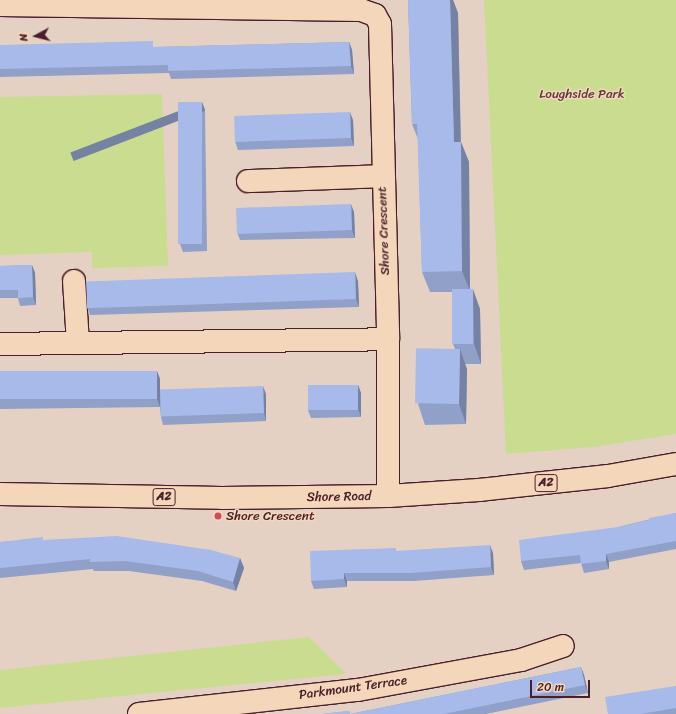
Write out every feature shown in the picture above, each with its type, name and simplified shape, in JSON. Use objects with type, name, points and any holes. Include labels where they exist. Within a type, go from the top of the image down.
[{"type":"street","name":"Shore Crescent","points":[[0,5],[361,10],[375,15],[380,24],[382,176],[388,339],[388,496]]},
{"type":"street","points":[[248,181],[382,176]]},
{"type":"street","points":[[74,281],[78,343]]},
{"type":"street","points":[[0,344],[388,339]]},
{"type":"street","name":"Shore Road","points":[[0,494],[222,498],[388,496],[479,490],[608,476],[676,464]]},
{"type":"street","name":"Parkmount Terrace","points":[[139,714],[358,690],[520,660],[563,646]]},
{"type":"green space","name":"Loughside Park","points":[[484,0],[676,0],[676,434],[594,447],[506,454]]},
{"type":"green space","points":[[162,94],[168,266],[92,268],[92,252],[0,255],[0,97]]},
{"type":"green space","points":[[309,637],[346,674],[0,708],[0,670]]},
{"type":"building","points":[[408,0],[450,0],[454,142],[461,142],[462,271],[422,272],[417,124],[412,124]]},
{"type":"building","points":[[153,41],[153,47],[349,42],[351,66],[168,71],[168,65],[0,69],[0,45]]},
{"type":"building","points":[[178,102],[202,102],[202,244],[178,244]]},
{"type":"building","points":[[350,112],[351,138],[235,142],[234,116]]},
{"type":"building","points":[[351,204],[352,230],[237,234],[236,208]]},
{"type":"building","points":[[32,265],[33,297],[18,298],[18,290],[0,290],[0,266]]},
{"type":"building","points":[[355,272],[356,299],[87,308],[86,281]]},
{"type":"building","points":[[452,289],[473,289],[473,344],[452,344]]},
{"type":"building","points":[[416,348],[460,349],[459,404],[415,403]]},
{"type":"building","points":[[0,371],[157,371],[157,399],[0,399]]},
{"type":"building","points":[[308,385],[358,385],[358,410],[308,410]]},
{"type":"building","points":[[263,386],[264,413],[161,417],[160,390]]},
{"type":"building","points":[[676,513],[676,541],[606,554],[606,561],[581,564],[580,555],[521,561],[519,540],[618,527],[649,520],[649,518]]},
{"type":"building","points":[[117,536],[211,550],[240,558],[233,582],[198,571],[125,561],[90,562],[90,559],[0,568],[0,542],[43,537],[43,540]]},
{"type":"building","points":[[490,545],[491,567],[411,573],[344,573],[344,579],[311,581],[310,551],[396,548],[396,551]]},
{"type":"building","points":[[581,667],[585,685],[444,714],[350,714]]},
{"type":"building","points":[[676,686],[676,708],[641,714],[608,714],[605,697]]},
{"type":"building","points":[[349,711],[350,714],[322,714]]},
{"type":"place","name":"Shore Crescent","points":[[218,516]]}]
